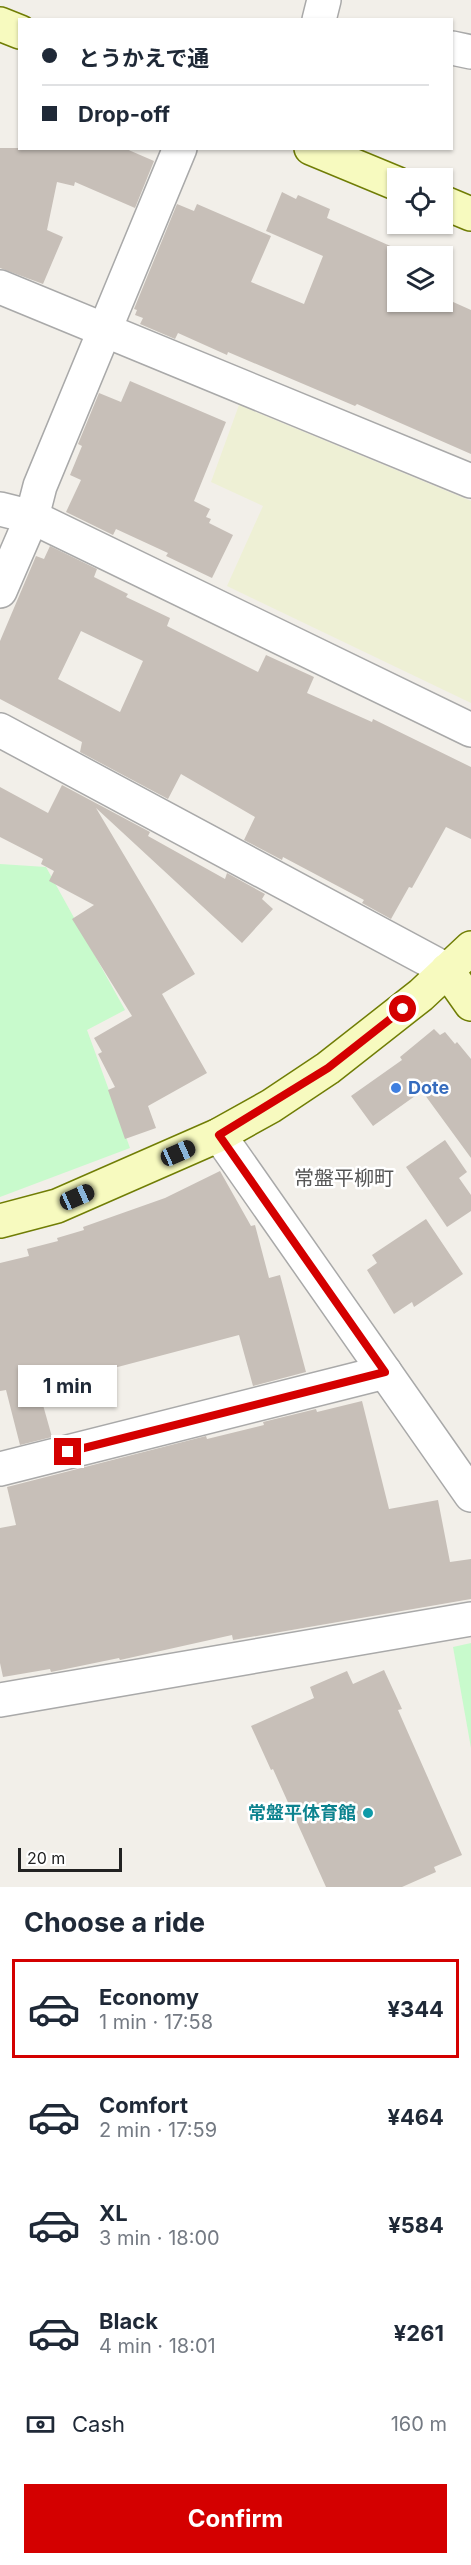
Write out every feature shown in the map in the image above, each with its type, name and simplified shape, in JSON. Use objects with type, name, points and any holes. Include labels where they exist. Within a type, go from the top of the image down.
[{"type":"street","points":[[0,24],[18,31]]},
{"type":"street","points":[[453,48],[471,52]]},
{"type":"street","points":[[0,591],[32,517],[40,486],[179,150]]},
{"type":"street","points":[[316,150],[387,179]]},
{"type":"street","points":[[453,207],[471,214]]},
{"type":"street","points":[[0,287],[471,481]]},
{"type":"street","points":[[0,509],[32,517],[471,730]]},
{"type":"street","points":[[0,730],[447,970],[471,1004]]},
{"type":"street","points":[[0,1221],[57,1206],[219,1135],[328,1068],[421,995],[471,948]]},
{"type":"street","points":[[219,1135],[471,1495]]},
{"type":"street","points":[[0,1469],[385,1372]]},
{"type":"street","points":[[0,1700],[471,1619]]},
{"type":"green space","points":[[239,405],[471,501],[471,703],[227,586],[263,506],[211,482]]},
{"type":"green space","points":[[0,864],[46,867],[125,1010],[87,1030],[130,1148],[0,1197]]},
{"type":"green space","points":[[471,1643],[471,1748],[453,1647]]},
{"type":"building","points":[[0,148],[129,150],[154,161],[135,208],[75,182],[74,186],[57,182],[47,230],[63,237],[43,284],[0,268]]},
{"type":"building","points":[[282,192],[296,199],[298,195],[330,209],[327,218],[390,246],[387,246],[387,312],[453,312],[453,302],[471,310],[471,454],[357,404],[355,406],[228,352],[227,355],[178,333],[175,339],[140,324],[143,318],[135,315],[137,310],[134,309],[177,204],[194,211],[197,204],[271,236],[251,282],[304,304],[323,256],[266,231]]},
{"type":"building","points":[[130,381],[226,422],[194,501],[210,509],[206,517],[211,519],[209,523],[233,535],[212,578],[166,556],[168,553],[116,529],[113,535],[66,512],[81,480],[70,475],[82,446],[78,444],[99,393],[121,402]]},
{"type":"building","points":[[50,546],[97,569],[94,577],[128,594],[126,597],[170,618],[167,626],[258,672],[266,655],[314,677],[307,693],[372,722],[373,719],[471,767],[471,839],[446,827],[412,888],[409,887],[391,919],[362,903],[364,900],[283,857],[282,860],[244,840],[255,817],[181,774],[168,799],[80,752],[82,742],[0,699],[0,641],[36,556],[44,559]],"holes":[[[81,631],[143,661],[120,712],[58,679]]]},
{"type":"building","points":[[62,785],[150,832],[148,836],[225,879],[227,873],[265,894],[262,899],[273,909],[242,943],[96,808],[195,974],[162,994],[207,1073],[148,1106],[156,1128],[125,1139],[108,1090],[115,1087],[98,1054],[102,1052],[94,1038],[132,1016],[72,919],[94,905],[49,881],[54,871],[41,864],[43,859],[0,837],[0,787],[48,813]]},
{"type":"building","points":[[434,1029],[440,1035],[445,1032],[471,1059],[471,1158],[422,1091],[373,1126],[351,1096],[402,1060],[400,1057]]},
{"type":"building","points":[[445,1140],[467,1172],[459,1178],[471,1195],[471,1211],[447,1227],[406,1167]]},
{"type":"building","points":[[220,1171],[251,1226],[255,1225],[269,1278],[280,1275],[306,1372],[253,1386],[239,1335],[76,1378],[81,1395],[43,1405],[52,1437],[20,1445],[6,1390],[0,1391],[0,1263],[29,1256],[27,1249],[58,1241],[57,1238],[84,1230],[83,1227],[165,1198]]},
{"type":"building","points":[[426,1219],[463,1274],[414,1307],[412,1302],[394,1314],[367,1270],[377,1263],[372,1255]]},
{"type":"building","points":[[362,1401],[389,1509],[438,1500],[450,1562],[471,1559],[471,1599],[233,1640],[232,1635],[120,1660],[119,1658],[51,1672],[50,1669],[3,1677],[0,1663],[0,1528],[16,1525],[7,1487],[206,1436],[207,1439],[264,1425],[263,1422],[316,1409],[317,1412]]},
{"type":"building","name":"常盤平体育館","points":[[384,1670],[402,1709],[398,1710],[462,1855],[434,1867],[436,1872],[402,1887],[326,1887],[251,1726],[314,1698],[310,1687],[347,1671],[353,1684]]},
{"type":"place","name":"Dote","points":[[396,1088]]},
{"type":"place","name":"常盤平体育館","points":[[368,1813]]},
{"type":"district","name":"常盤平柳町","points":[[344,1178]]},
{"type":"route","points":[[68,1452],[385,1372],[219,1135],[271,1106],[328,1068],[403,1009]]}]
